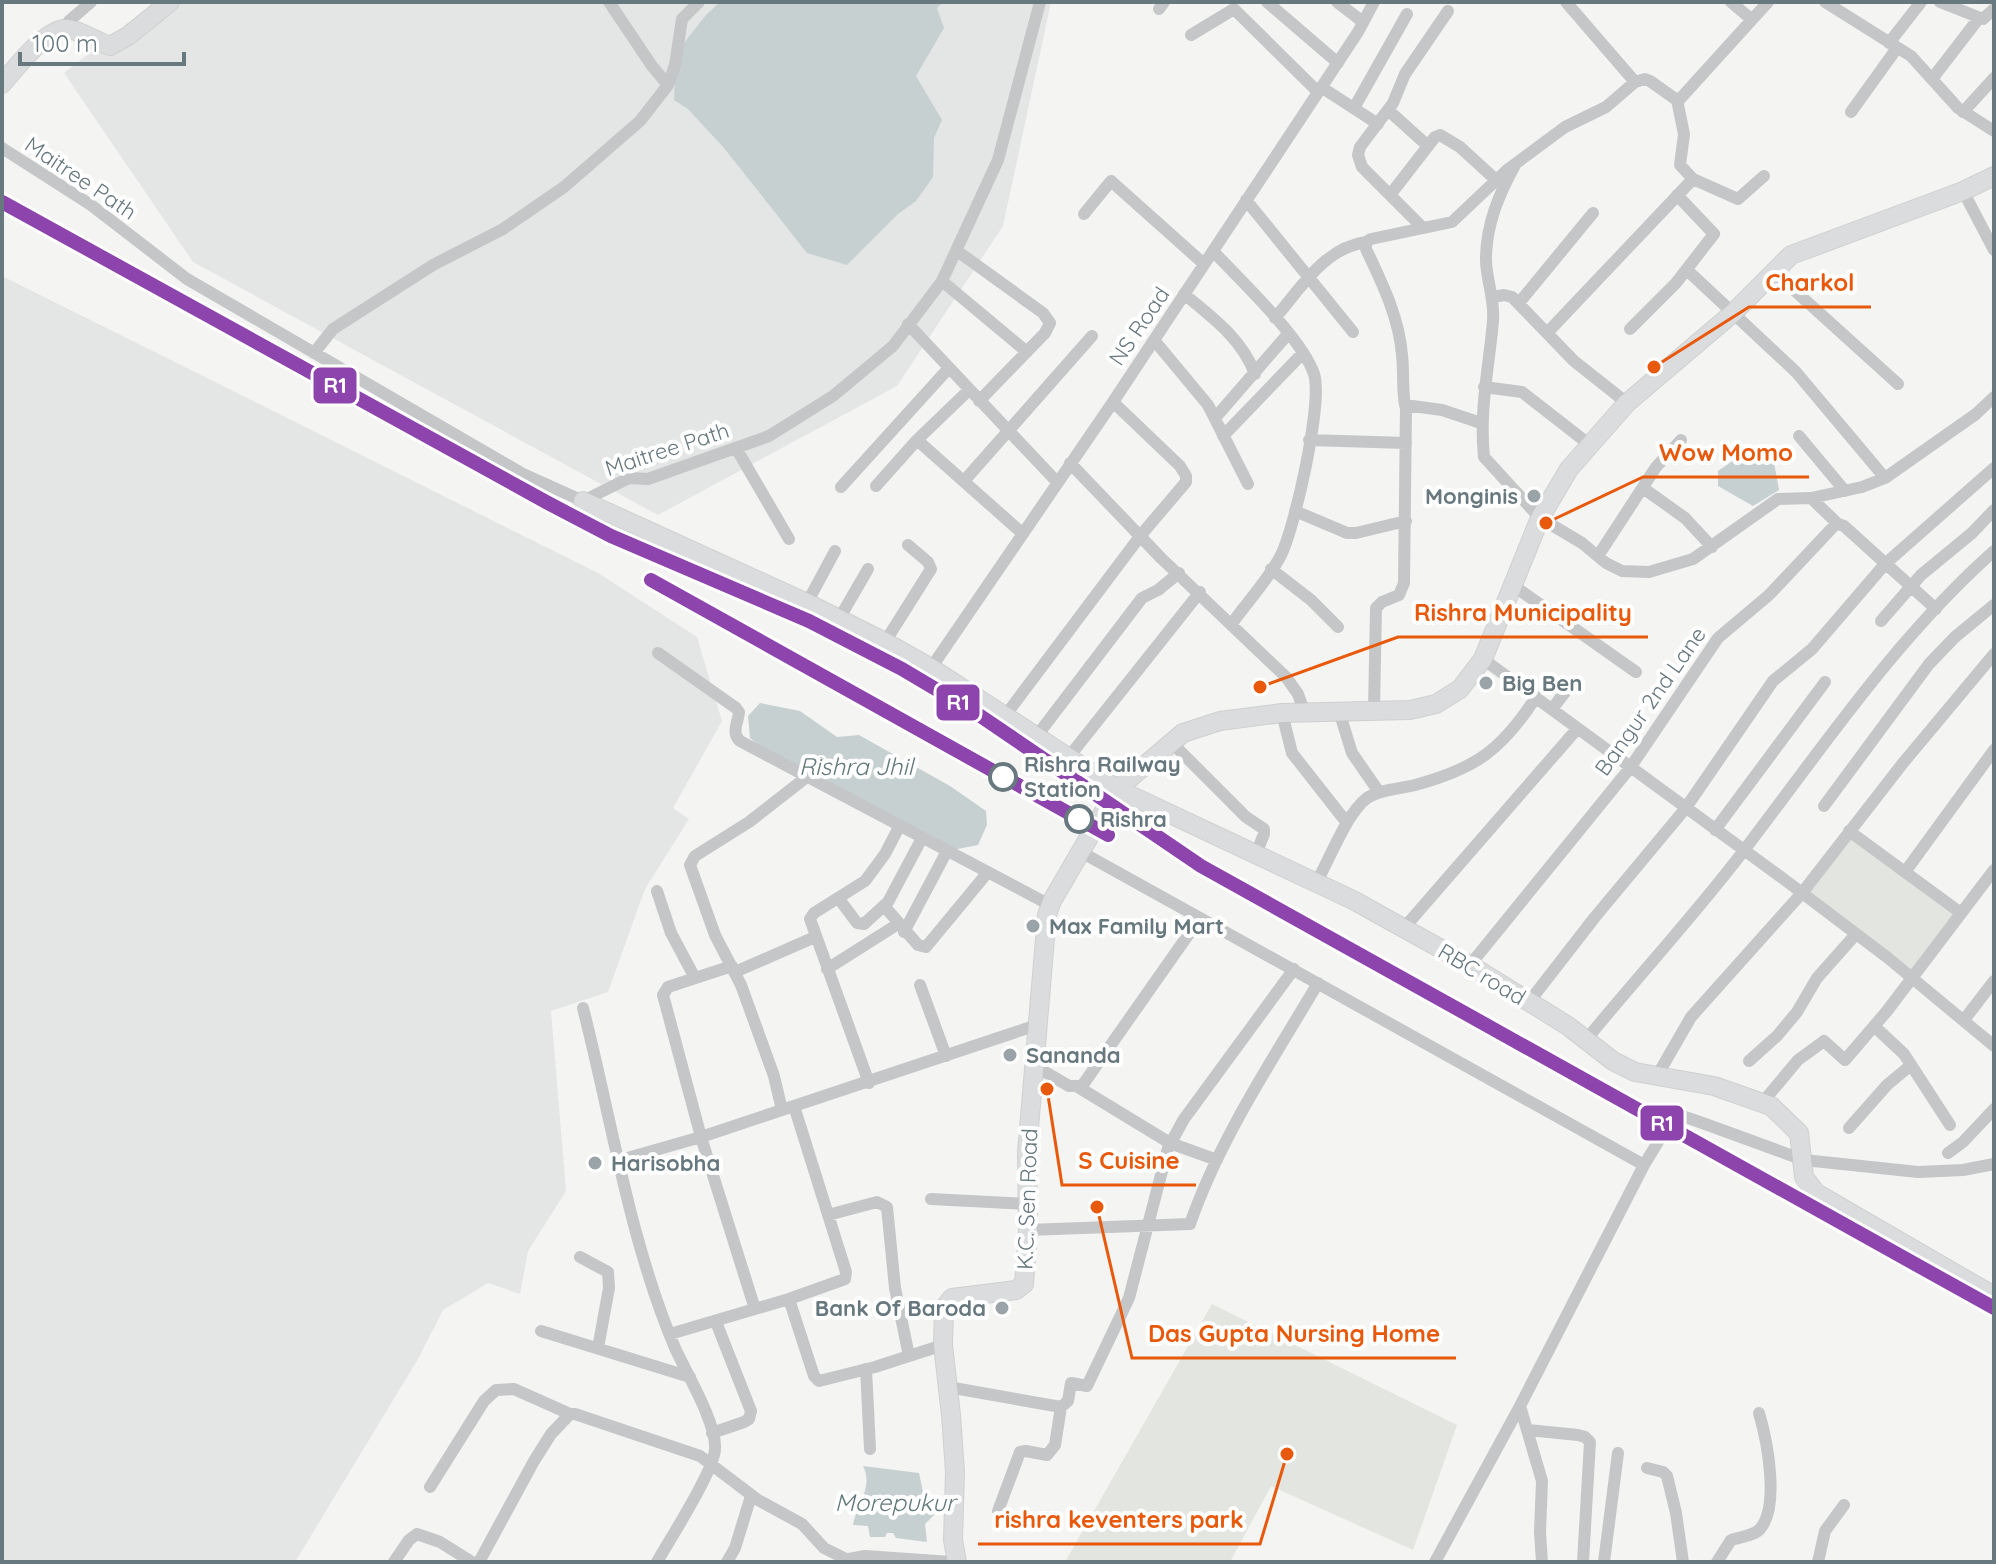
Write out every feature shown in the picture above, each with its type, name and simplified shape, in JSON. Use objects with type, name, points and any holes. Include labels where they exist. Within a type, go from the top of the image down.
[{"type":"street","points":[[69,21],[91,2]]},
{"type":"street","points":[[2,84],[28,54],[57,30],[68,29],[110,46],[128,36],[170,2]]},
{"type":"street","points":[[609,2],[668,85]]},
{"type":"street","points":[[314,353],[333,329],[433,265],[503,229],[564,187],[640,121],[668,85],[675,65],[682,19],[699,2]]},
{"type":"street","name":"Maitree Path","points":[[2,148],[91,205],[187,279],[523,474],[583,501],[629,478],[648,479],[769,436],[833,396],[893,346],[942,281],[998,160],[1040,2]]},
{"type":"street","points":[[1267,2],[1338,63]]},
{"type":"street","points":[[1337,2],[1363,22]]},
{"type":"street","name":"NS Road","points":[[931,668],[1113,402],[1338,63],[1374,2]]},
{"type":"street","points":[[1566,2],[1635,82]]},
{"type":"street","points":[[1731,2],[1751,19]]},
{"type":"street","points":[[1677,100],[1768,2]]},
{"type":"street","points":[[1825,2],[1913,58],[1963,112],[1994,131]]},
{"type":"street","points":[[1851,112],[1921,2]]},
{"type":"street","points":[[1940,2],[1986,19],[1994,9]]},
{"type":"street","points":[[1191,35],[1234,6],[1320,89],[1378,124]]},
{"type":"street","points":[[1422,227],[1359,163],[1360,147],[1388,110],[1405,74],[1448,11]]},
{"type":"street","points":[[1354,108],[1407,14]]},
{"type":"street","points":[[1932,79],[1979,18]]},
{"type":"street","points":[[1963,112],[1994,78]]},
{"type":"street","points":[[1275,318],[1329,256],[1371,239],[1452,222],[1496,180],[1565,127],[1606,107],[1635,82],[1645,79],[1677,100],[1684,125],[1680,165],[1693,179],[1738,199],[1764,176]]},
{"type":"street","points":[[1388,110],[1428,146]]},
{"type":"street","points":[[1390,195],[1435,137],[1440,135],[1447,137],[1496,180]]},
{"type":"street","points":[[1515,165],[1500,193],[1492,218],[1486,259],[1493,297],[1493,318],[1481,423],[1485,459],[1512,484],[1540,518],[1582,543],[1618,570],[1645,572],[1693,559],[1778,499],[1811,498],[1862,487],[1885,478],[1976,414],[1994,397]]},
{"type":"street","name":"K.C. Sen Road","points":[[954,1562],[955,1472],[943,1345],[944,1308],[948,1300],[1016,1290],[1023,1286],[1028,1230],[1027,1152],[1033,1065],[1050,905],[1117,789],[1170,741],[1183,733],[1220,721],[1304,711],[1410,710],[1436,704],[1460,689],[1483,659],[1540,518],[1569,469],[1627,403],[1733,313],[1773,271],[1801,249],[1963,191],[1994,176]]},
{"type":"street","points":[[1547,333],[1693,179]]},
{"type":"street","points":[[1084,214],[1111,181],[1204,264]]},
{"type":"street","points":[[1963,191],[1994,250]]},
{"type":"street","points":[[1630,329],[1687,270],[1714,234],[1677,195]]},
{"type":"street","points":[[1246,200],[1353,332]]},
{"type":"street","points":[[1519,303],[1593,213]]},
{"type":"street","points":[[1366,242],[1397,327],[1406,407],[1403,590],[1380,603],[1375,615],[1374,710]]},
{"type":"street","points":[[957,251],[1049,319],[1050,327],[979,401]]},
{"type":"street","points":[[1213,251],[1288,334],[1315,376],[1316,387],[1304,484],[1281,556],[1231,625]]},
{"type":"street","points":[[1687,270],[1818,395],[1885,478]]},
{"type":"street","points":[[1773,271],[1898,384]]},
{"type":"street","points":[[942,281],[1027,352]]},
{"type":"street","points":[[1184,294],[1235,340],[1249,357],[1255,374]]},
{"type":"street","points":[[1493,297],[1504,295],[1519,303],[1574,361],[1627,403]]},
{"type":"street","points":[[908,324],[1057,482]]},
{"type":"street","points":[[1215,418],[1288,334]]},
{"type":"street","points":[[964,481],[1092,336]]},
{"type":"street","points":[[1154,340],[1208,405],[1248,484]]},
{"type":"street","points":[[1223,436],[1302,354]]},
{"type":"street","points":[[841,487],[948,369]]},
{"type":"street","points":[[1484,387],[1522,392],[1590,445]]},
{"type":"street","points":[[876,486],[917,440],[969,390]]},
{"type":"street","points":[[1005,716],[1186,480],[1180,466],[1113,402]]},
{"type":"street","points":[[1406,407],[1442,410],[1481,423]]},
{"type":"street","points":[[1799,436],[1845,491]]},
{"type":"street","points":[[917,440],[1022,533]]},
{"type":"street","points":[[1309,440],[1406,443]]},
{"type":"street","points":[[1598,556],[1656,467],[1681,440]]},
{"type":"street","points":[[736,448],[789,539]]},
{"type":"street","points":[[1070,463],[1286,677],[1298,694],[1304,711]]},
{"type":"street","points":[[1529,1002],[1685,809],[1773,681],[1812,649],[1885,564],[1994,468]]},
{"type":"street","points":[[1643,488],[1685,518],[1712,547]]},
{"type":"street","points":[[1811,498],[1936,609]]},
{"type":"street","name":"RBC road","points":[[583,501],[885,642],[931,668],[1117,789],[1404,928],[1568,1026],[1624,1067],[1635,1072],[1714,1086],[1771,1106],[1799,1133],[1804,1177],[1816,1193],[1994,1296]]},
{"type":"street","points":[[1881,621],[1910,587],[1994,510]]},
{"type":"street","points":[[1295,511],[1347,533],[1406,521]]},
{"type":"street","name":"Bangur 2nd Lane","points":[[1470,965],[1630,768],[1718,638],[1769,595],[1838,524]]},
{"type":"street","points":[[885,642],[931,569],[928,562],[908,545]]},
{"type":"street","points":[[807,603],[835,551]]},
{"type":"street","points":[[1586,1040],[1744,851],[1808,762],[1936,609],[1994,551]]},
{"type":"street","points":[[839,619],[868,569]]},
{"type":"street","points":[[1271,569],[1311,600],[1338,627]]},
{"type":"street","points":[[1036,737],[1142,598],[1179,573]]},
{"type":"street","points":[[1511,584],[1636,672]]},
{"type":"street","points":[[1068,758],[1200,592]]},
{"type":"street","points":[[1824,806],[1929,664],[1955,637],[1994,605]]},
{"type":"street","points":[[658,653],[736,708],[739,712],[735,732],[740,741],[1050,905]]},
{"type":"street","points":[[1657,1076],[1691,1017],[1802,893],[1994,654]]},
{"type":"street","points":[[1483,659],[1802,893],[1994,1046]]},
{"type":"street","points":[[1715,830],[1825,682]]},
{"type":"street","points":[[1552,709],[1569,687]]},
{"type":"street","points":[[1316,883],[1347,823],[1365,799],[1379,792],[1416,785],[1468,768],[1511,731],[1536,697]]},
{"type":"street","points":[[1339,711],[1352,753],[1379,792]]},
{"type":"street","points":[[1282,713],[1292,753],[1347,823]]},
{"type":"street","points":[[1404,928],[1577,729]]},
{"type":"street","points":[[1170,741],[1246,817],[1264,829],[1256,854]]},
{"type":"street","points":[[1905,872],[1994,750]]},
{"type":"street","points":[[670,1334],[845,1279],[846,1272],[828,1215],[788,1108],[734,969],[706,914],[690,870],[691,860],[749,822],[808,776]]},
{"type":"street","points":[[869,1083],[810,924],[811,916],[859,887],[875,870],[900,825]]},
{"type":"street","points":[[1849,831],[1961,913]]},
{"type":"street","points":[[839,899],[861,925],[885,907],[922,838]]},
{"type":"street","points":[[827,969],[901,928],[947,851]]},
{"type":"street","points":[[1081,852],[1644,1165]]},
{"type":"street","points":[[1762,1103],[1798,1060],[1824,1041],[1845,1060],[1994,870]]},
{"type":"street","points":[[885,907],[918,945],[926,947],[988,872]]},
{"type":"street","points":[[657,891],[671,933],[695,978]]},
{"type":"street","points":[[1078,1087],[1200,918]]},
{"type":"street","points":[[1749,1061],[1777,1036],[1797,1012],[1817,978],[1856,934]]},
{"type":"street","points":[[755,1309],[701,1137],[663,995],[668,987],[734,969],[815,937]]},
{"type":"street","points":[[998,1511],[1020,1452],[1047,1455],[1053,1450],[1061,1407],[1068,1401],[1071,1383],[1085,1387],[1089,1384],[1123,1313],[1170,1143],[1184,1119],[1294,969]]},
{"type":"street","points":[[1964,1020],[1994,981]]},
{"type":"street","points":[[1028,1230],[1190,1224],[1198,1197],[1217,1160],[1318,983]]},
{"type":"street","points":[[920,985],[946,1056]]},
{"type":"street","points":[[583,1008],[617,1161],[635,1226],[670,1334],[690,1377],[715,1447],[712,1462],[657,1562]]},
{"type":"street","points":[[617,1161],[869,1083],[1037,1025]]},
{"type":"street","points":[[1874,1026],[1904,1054],[1950,1125]]},
{"type":"street","points":[[1033,1065],[1069,1086],[1078,1087],[1170,1143],[1217,1160]]},
{"type":"street","points":[[1849,1128],[1887,1085],[1911,1065]]},
{"type":"street","points":[[1948,1153],[1963,1142],[1994,1109]]},
{"type":"street","points":[[1435,1562],[1520,1406],[1644,1165],[1672,1119],[1682,1116],[1804,1160],[1918,1172],[1963,1170],[1994,1164]]},
{"type":"street","points":[[931,1199],[1028,1204]]},
{"type":"street","points":[[828,1215],[877,1202],[887,1207],[895,1288],[909,1356]]},
{"type":"street","points":[[580,1257],[608,1272],[609,1288],[598,1348]]},
{"type":"street","points":[[789,1299],[816,1379],[823,1381],[943,1345]]},
{"type":"street","points":[[712,1433],[744,1422],[749,1419],[751,1411],[716,1322]]},
{"type":"street","points":[[541,1331],[690,1377]]},
{"type":"street","points":[[866,1369],[870,1449]]},
{"type":"street","points":[[948,1387],[1061,1407]]},
{"type":"street","points":[[430,1487],[484,1401],[496,1390],[514,1389],[570,1414],[691,1452],[712,1462],[751,1496],[802,1524],[828,1551],[850,1560],[865,1556],[954,1562]]},
{"type":"street","points":[[1520,1406],[1542,1481],[1542,1562]]},
{"type":"street","points":[[1717,1562],[1731,1540],[1754,1533],[1765,1519],[1771,1467],[1759,1413]]},
{"type":"street","points":[[479,1562],[542,1448],[557,1425],[570,1414]]},
{"type":"street","points":[[1528,1430],[1578,1435],[1590,1442],[1583,1562]]},
{"type":"street","points":[[1604,1562],[1618,1453]]},
{"type":"street","points":[[1647,1468],[1667,1476],[1683,1562]]},
{"type":"street","points":[[727,1562],[735,1548],[751,1496]]},
{"type":"street","points":[[1822,1561],[1825,1531],[1844,1505]]},
{"type":"street","points":[[394,1562],[417,1534],[440,1542],[472,1562]]},
{"type":"shaded area","points":[[155,2],[1051,2],[1003,226],[897,386],[658,515],[193,262],[64,73]]},
{"type":"shaded area","points":[[2,276],[598,573],[697,637],[722,721],[673,808],[689,819],[645,889],[608,992],[551,1011],[566,1191],[528,1251],[520,1294],[488,1283],[443,1310],[418,1359],[295,1562],[2,1562]]},
{"type":"shaded area","points":[[1849,831],[1961,913],[1911,977],[1802,893]]},
{"type":"shaded area","points":[[1212,1304],[1457,1425],[1413,1550],[1271,1486],[1230,1562],[1065,1562]]},
{"type":"water","points":[[720,2],[943,2],[937,8],[944,28],[916,76],[942,120],[934,138],[933,177],[916,201],[898,214],[847,265],[807,253],[724,148],[688,109],[674,100],[676,53]]},
{"type":"water","points":[[1751,448],[1773,457],[1779,490],[1753,506],[1718,486],[1718,471]]},
{"type":"water","name":"Rishra Jhil","points":[[760,703],[800,711],[837,737],[859,735],[950,786],[986,811],[987,825],[978,845],[947,851],[762,748],[750,738],[748,716]]},
{"type":"water","name":"Morepukur","points":[[863,1466],[919,1473],[927,1511],[935,1514],[925,1524],[927,1542],[896,1538],[893,1533],[887,1533],[885,1537],[870,1537],[868,1526],[853,1525],[865,1489]]},
{"type":"transit line","name":"R1","points":[[2,202],[611,536],[809,621],[902,669],[976,713],[1201,866],[1994,1308]]},
{"type":"transit line","name":"R1","points":[[651,580],[1108,835]]},
{"type":"place","name":"Charkol","points":[[1654,367]]},
{"type":"place","name":"Monginis","points":[[1534,496]]},
{"type":"place","name":"Wow Momo","points":[[1546,523]]},
{"type":"place","name":"Big Ben","points":[[1486,683]]},
{"type":"place","name":"Rishra Municipality","points":[[1260,687]]},
{"type":"place","name":"Rishra Railway Station","points":[[1003,777]]},
{"type":"place","name":"Rishra","points":[[1079,819]]},
{"type":"place","name":"Max Family Mart","points":[[1033,926]]},
{"type":"place","name":"Sananda","points":[[1010,1055]]},
{"type":"place","name":"S Cuisine","points":[[1047,1089]]},
{"type":"place","name":"Harisobha","points":[[595,1163]]},
{"type":"place","name":"Das Gupta Nursing Home","points":[[1097,1207]]},
{"type":"place","name":"Bank Of Baroda","points":[[1002,1308]]},
{"type":"place","name":"rishra keventers park","points":[[1287,1454]]}]
